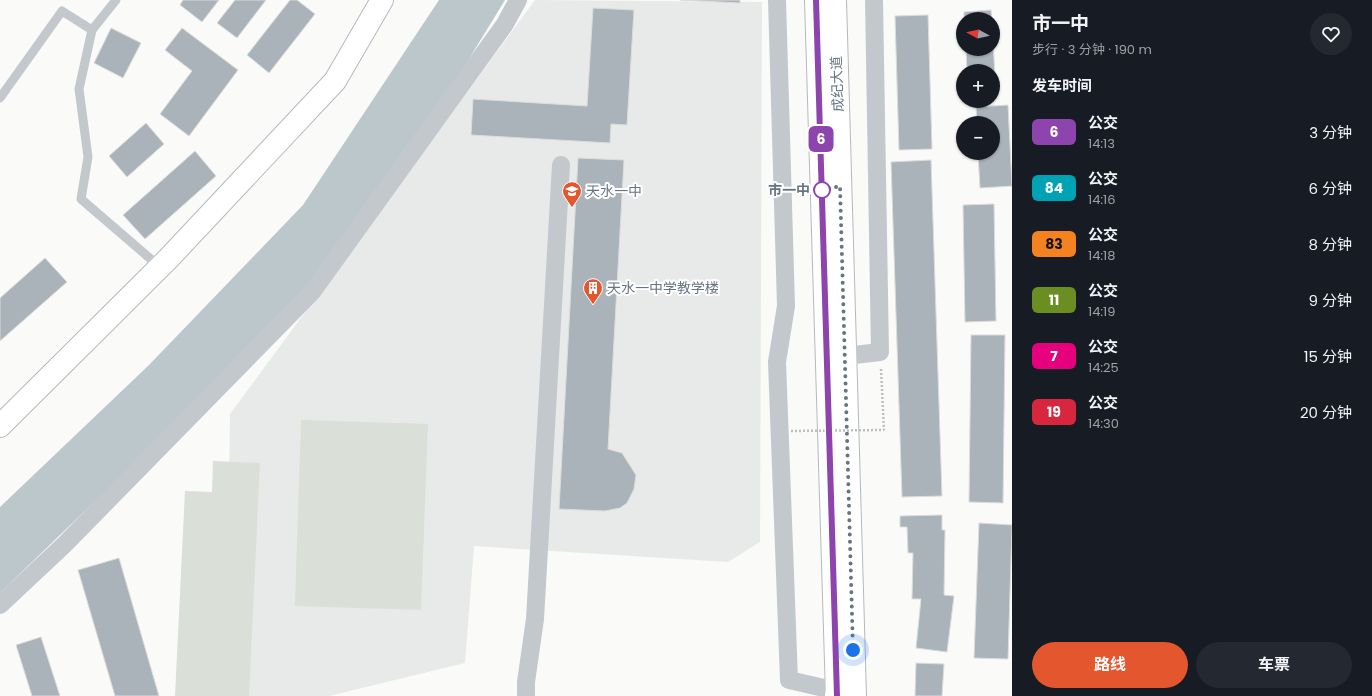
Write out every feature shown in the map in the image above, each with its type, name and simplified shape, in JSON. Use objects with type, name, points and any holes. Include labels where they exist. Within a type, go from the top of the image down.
[{"type":"main road","points":[[0,424],[160,267],[335,82],[382,0]]},
{"type":"main road","name":"成纪大道","points":[[816,0],[841,695]]},
{"type":"main road","name":"成纪大道","points":[[835,0],[845,356],[841,695]]},
{"type":"street","points":[[0,605],[70,539],[312,292],[505,24],[518,0]]},
{"type":"street","points":[[777,0],[786,306],[777,362],[789,680],[841,695]]},
{"type":"street","points":[[845,356],[880,352],[874,0]]},
{"type":"street","points":[[526,696],[526,682],[535,619],[562,165]]},
{"type":"lane","points":[[116,0],[92,30],[79,89],[88,157],[81,199],[160,267]]},
{"type":"lane","points":[[0,98],[62,11],[92,30]]},
{"type":"path","points":[[790,431],[884,430],[880,352]]},
{"type":"shaded area","points":[[439,0],[505,0],[439,108],[304,289],[153,445],[0,593],[0,507],[149,365],[303,205]]},
{"type":"shaded area","name":"天水一中","points":[[535,0],[762,2],[760,542],[728,562],[474,546],[465,663],[329,696],[226,696],[230,414]]},
{"type":"shaded area","points":[[301,420],[428,424],[421,610],[295,606]]},
{"type":"shaded area","points":[[213,461],[260,463],[249,696],[175,696],[185,491],[212,492]]},
{"type":"building","points":[[183,0],[219,0],[202,22],[180,5]]},
{"type":"building","points":[[235,0],[266,0],[237,38],[217,23]]},
{"type":"building","points":[[290,0],[297,0],[315,14],[269,73],[247,55]]},
{"type":"building","points":[[680,0],[740,0],[740,3]]},
{"type":"building","points":[[593,8],[634,10],[627,125],[611,124],[610,143],[471,135],[473,99],[587,106]]},
{"type":"building","points":[[991,10],[991,12],[964,12]]},
{"type":"building","points":[[928,15],[932,149],[899,150],[895,16]]},
{"type":"building","points":[[111,28],[141,43],[123,78],[94,63]]},
{"type":"building","points":[[182,28],[238,70],[189,136],[160,114],[192,71],[165,50]]},
{"type":"building","points":[[966,56],[994,56],[994,64],[967,64]]},
{"type":"building","points":[[1008,105],[1012,186],[980,188],[978,160],[1000,160],[1000,116],[977,116],[976,108],[1000,108],[1000,106]]},
{"type":"building","points":[[146,123],[164,144],[127,177],[109,156]]},
{"type":"building","points":[[195,151],[216,176],[145,239],[123,215]]},
{"type":"building","name":"天水一中学教学楼","points":[[578,158],[624,160],[608,449],[622,453],[636,475],[634,489],[627,503],[620,508],[605,511],[559,509]]},
{"type":"building","points":[[931,160],[942,496],[902,497],[891,162]]},
{"type":"building","points":[[994,204],[996,321],[965,322],[963,205]]},
{"type":"building","points":[[45,258],[67,282],[0,341],[0,298]]},
{"type":"building","points":[[971,335],[1005,335],[1003,503],[969,502]]},
{"type":"building","points":[[942,515],[942,530],[945,530],[944,595],[954,596],[947,652],[916,648],[921,599],[912,599],[913,553],[908,553],[907,527],[900,527],[900,516]]},
{"type":"building","points":[[979,523],[1012,525],[1008,659],[974,658]]},
{"type":"building","points":[[119,558],[159,696],[115,696],[78,570]]},
{"type":"building","points":[[41,637],[60,696],[32,696],[16,645]]},
{"type":"building","points":[[916,663],[944,664],[942,696],[915,696]]},
{"type":"bus line","name":"6","points":[[816,0],[837,696]]},
{"type":"place","name":"市一中","points":[[822,190]]},
{"type":"place","name":"天水一中","points":[[572,208]]},
{"type":"place","name":"天水一中学教学楼","points":[[593,305]]},
{"type":"route","points":[[822,190],[840,186],[853,650]]}]
